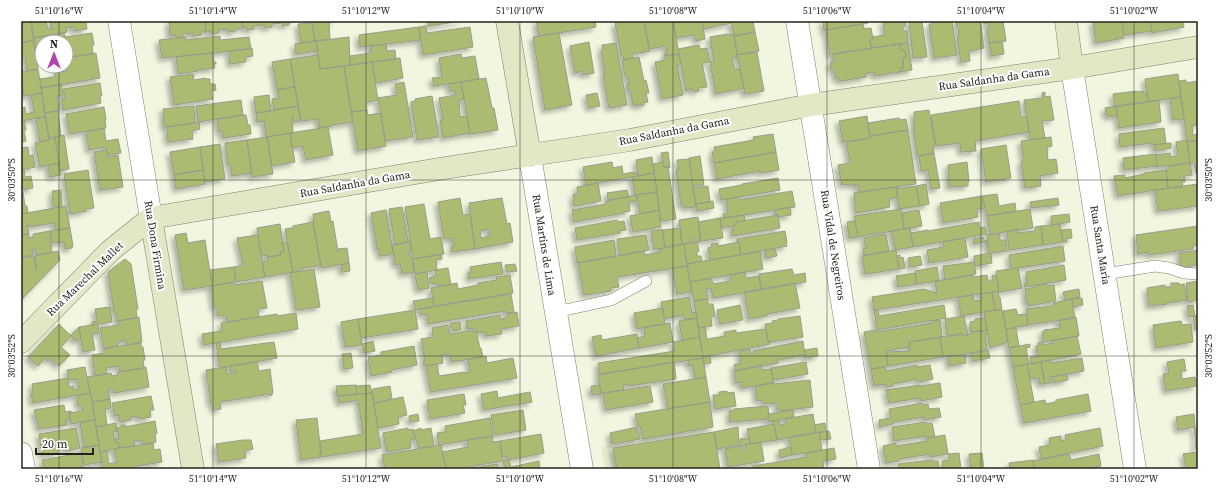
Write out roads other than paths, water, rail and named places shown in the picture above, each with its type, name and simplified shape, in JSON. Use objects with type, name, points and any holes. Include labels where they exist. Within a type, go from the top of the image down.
[{"type":"street","name":"Rua Dona Firmina","points":[[119,21],[193,469]]},
{"type":"street","name":"Rua Martins de Lima","points":[[507,21],[582,469]]},
{"type":"street","name":"Rua Vidal de Negreiros","points":[[797,21],[869,469]]},
{"type":"street","name":"Rua Santa Maria","points":[[1066,21],[1072,68],[1135,469]]},
{"type":"street","name":"Rua Saldanha da Gama","points":[[151,218],[445,168],[630,140],[811,106],[1072,68],[1198,46]]},
{"type":"street","name":"Rua Marechal Mallet","points":[[21,342],[110,251],[151,218]]},
{"type":"street","points":[[21,453],[24,469]]},
{"type":"lane","points":[[1105,274],[1155,266],[1169,268],[1184,273],[1198,274]]},
{"type":"lane","points":[[556,312],[611,300],[646,281]]}]
